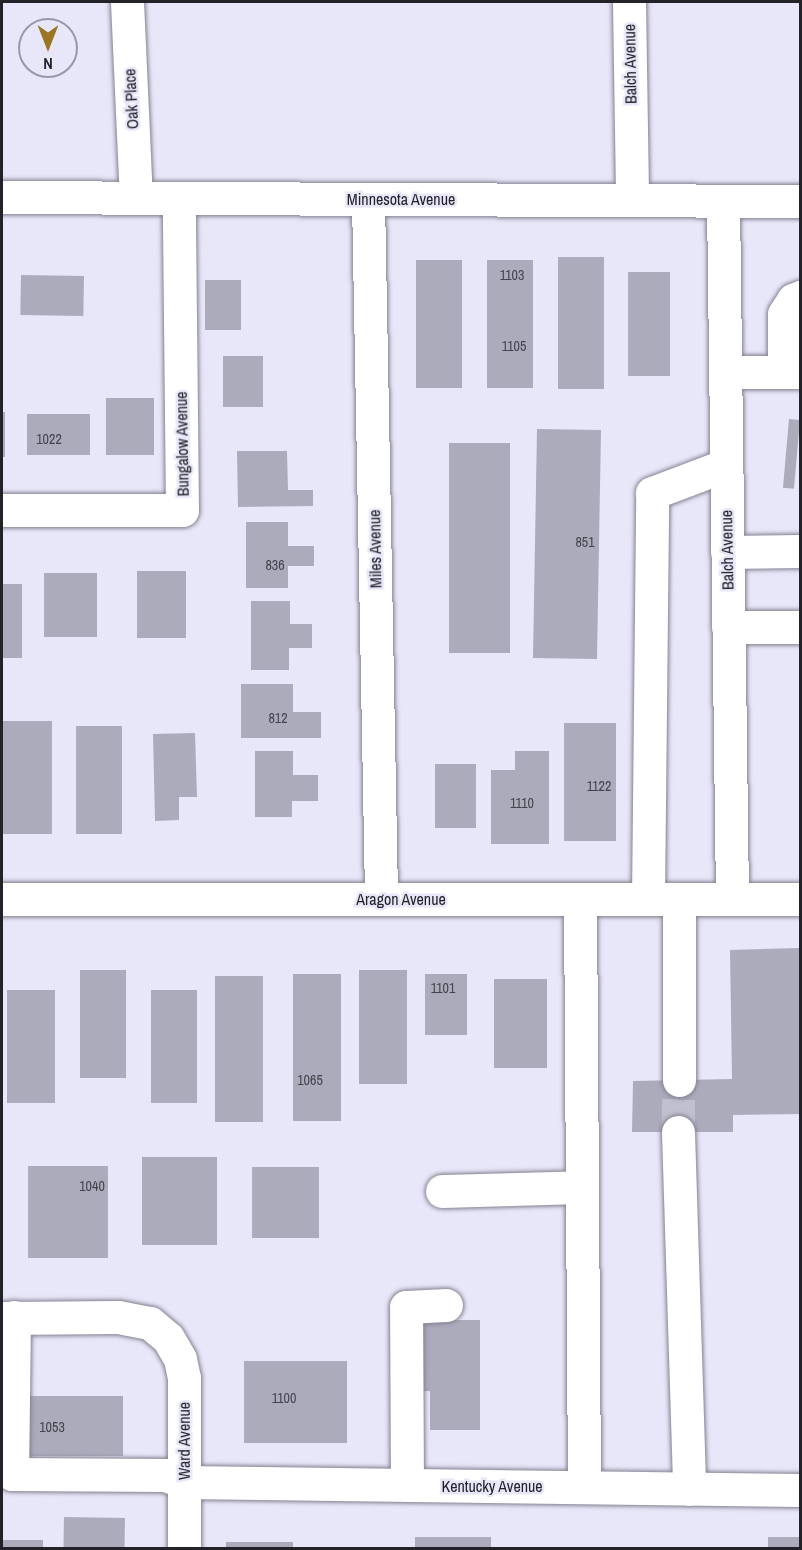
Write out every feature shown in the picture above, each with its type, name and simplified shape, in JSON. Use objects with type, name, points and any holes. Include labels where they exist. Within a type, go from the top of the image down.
[{"type":"street","name":"Oak Place","points":[[127,2],[136,197]]},
{"type":"street","name":"Balch Avenue","points":[[629,2],[632,199]]},
{"type":"street","name":"Minnesota Avenue","points":[[2,197],[801,201]]},
{"type":"street","name":"Bungalow Avenue","points":[[2,510],[182,510],[179,198]]},
{"type":"street","name":"Miles Avenue","points":[[368,199],[381,898]]},
{"type":"street","name":"Balch Avenue","points":[[723,201],[732,899]]},
{"type":"street","points":[[725,372],[792,372],[784,314],[799,296]]},
{"type":"street","points":[[679,1070],[663,899],[652,493],[726,465]]},
{"type":"street","points":[[728,552],[801,551]]},
{"type":"street","points":[[728,627],[801,627]]},
{"type":"street","name":"Aragon Avenue","points":[[2,899],[801,899]]},
{"type":"street","points":[[580,899],[584,1486]]},
{"type":"street","points":[[678,1132],[689,1489]]},
{"type":"street","points":[[442,1191],[582,1187]]},
{"type":"street","points":[[407,1485],[406,1307],[446,1305]]},
{"type":"street","name":"Ward Avenue","points":[[8,1318],[117,1317],[150,1323],[168,1338],[184,1378],[184,1548]]},
{"type":"street","name":"Kentucky Avenue","points":[[8,1318],[12,1474],[165,1475],[184,1482],[801,1490]]},
{"type":"building","points":[[558,257],[604,257],[604,389],[558,389]]},
{"type":"building","points":[[416,260],[462,260],[462,388],[416,388]]},
{"type":"building","points":[[487,260],[533,260],[533,388],[487,388]]},
{"type":"building","points":[[628,272],[670,272],[670,376],[628,376]]},
{"type":"building","points":[[21,275],[84,276],[83,316],[20,315]]},
{"type":"building","points":[[205,280],[241,280],[241,330],[205,330]]},
{"type":"building","points":[[223,356],[263,356],[263,407],[223,407]]},
{"type":"building","points":[[106,398],[154,398],[154,455],[106,455]]},
{"type":"building","points":[[2,412],[5,412],[5,457],[2,457]]},
{"type":"building","points":[[27,414],[90,414],[90,455],[27,455]]},
{"type":"building","points":[[789,419],[800,420],[794,489],[783,488]]},
{"type":"building","points":[[537,429],[601,430],[597,659],[533,658]]},
{"type":"building","points":[[449,443],[510,443],[510,653],[449,653]]},
{"type":"building","points":[[237,451],[287,451],[288,490],[313,490],[313,506],[238,507]]},
{"type":"building","points":[[246,522],[288,522],[288,546],[314,546],[314,566],[288,566],[288,588],[246,588]]},
{"type":"building","points":[[137,571],[186,571],[186,638],[137,638]]},
{"type":"building","points":[[44,573],[97,573],[97,637],[44,637]]},
{"type":"building","points":[[2,584],[22,584],[22,658],[2,658]]},
{"type":"building","points":[[251,601],[290,601],[290,624],[312,624],[312,648],[289,648],[289,670],[251,670]]},
{"type":"building","points":[[241,684],[293,684],[293,712],[321,712],[321,738],[241,738]]},
{"type":"building","points":[[2,721],[52,721],[52,834],[2,834]]},
{"type":"building","points":[[564,723],[616,723],[616,841],[564,841]]},
{"type":"building","points":[[76,726],[122,726],[122,834],[76,834]]},
{"type":"building","points":[[195,733],[197,797],[179,797],[179,820],[155,821],[153,734]]},
{"type":"building","points":[[255,751],[293,751],[293,775],[318,775],[318,801],[292,801],[292,817],[255,817]]},
{"type":"building","points":[[515,751],[549,751],[549,844],[491,844],[491,770],[515,770]]},
{"type":"building","points":[[435,764],[476,764],[476,828],[435,828]]},
{"type":"building","points":[[800,948],[800,1114],[733,1115],[733,1132],[632,1132],[633,1081],[732,1079],[730,950]]},
{"type":"building","points":[[80,970],[126,970],[126,1078],[80,1078]]},
{"type":"building","points":[[359,970],[407,970],[407,1084],[359,1084]]},
{"type":"building","points":[[293,974],[341,974],[341,1121],[293,1121]]},
{"type":"building","points":[[425,974],[467,974],[467,1035],[425,1035]]},
{"type":"building","points":[[215,976],[263,976],[263,1122],[215,1122]]},
{"type":"building","points":[[494,979],[547,979],[547,1068],[494,1068]]},
{"type":"building","points":[[7,990],[55,990],[55,1103],[7,1103]]},
{"type":"building","points":[[151,990],[197,990],[197,1103],[151,1103]]},
{"type":"building","points":[[142,1157],[217,1157],[217,1245],[142,1245]]},
{"type":"building","points":[[28,1166],[108,1166],[108,1258],[28,1258]]},
{"type":"building","points":[[252,1167],[319,1167],[319,1238],[252,1238]]},
{"type":"building","points":[[419,1320],[480,1320],[480,1430],[430,1430],[430,1391],[419,1391]]},
{"type":"building","points":[[244,1361],[347,1361],[347,1443],[244,1443]]},
{"type":"building","points":[[23,1396],[123,1396],[123,1456],[23,1456]]},
{"type":"building","points":[[64,1517],[125,1518],[124,1548],[63,1548]]},
{"type":"building","points":[[415,1537],[491,1537],[491,1548],[415,1548]]},
{"type":"building","points":[[768,1537],[800,1537],[800,1548],[768,1548]]},
{"type":"building","points":[[2,1540],[43,1540],[43,1548],[2,1548]]},
{"type":"building","points":[[226,1542],[293,1542],[293,1548],[226,1548]]},
{"type":"tunnel","points":[[678,1132],[679,1080]]}]
